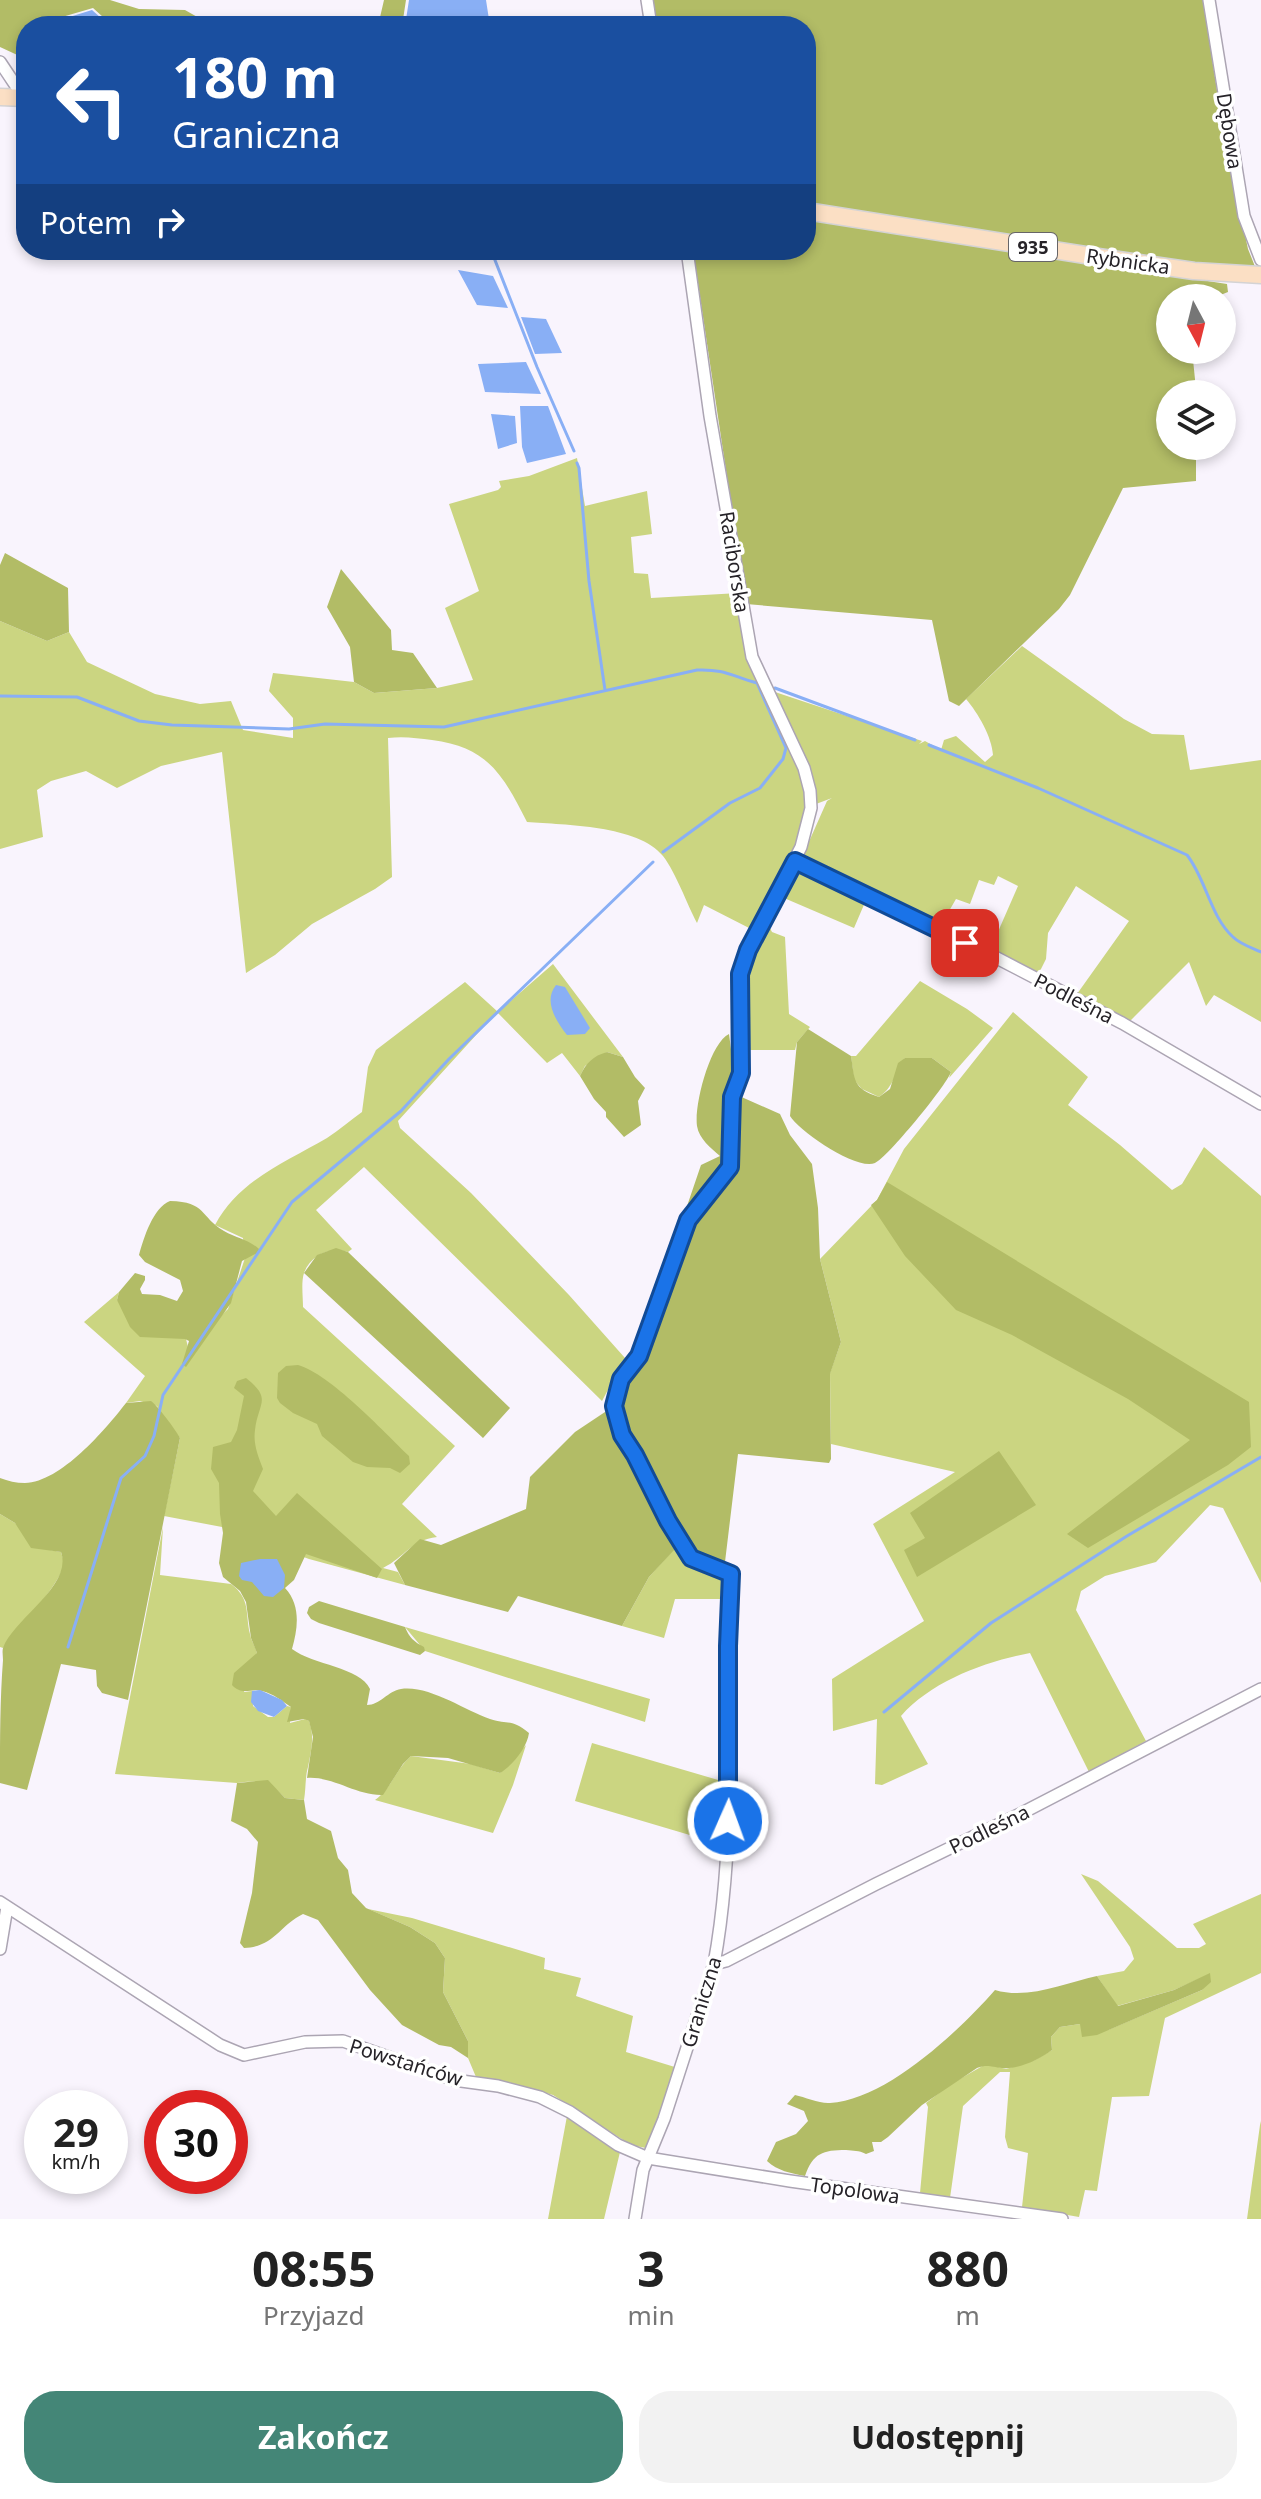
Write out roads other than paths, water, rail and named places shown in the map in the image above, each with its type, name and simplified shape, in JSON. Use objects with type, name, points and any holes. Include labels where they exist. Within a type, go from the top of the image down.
[{"type":"main road","name":"Rybnicka","points":[[816,213],[1194,271],[1261,275]]},
{"type":"street","name":"Dębowa","points":[[1209,0],[1244,216],[1261,260]]},
{"type":"street","points":[[0,62],[16,85]]},
{"type":"street","name":"Raciborska","points":[[688,260],[710,416],[752,657],[804,768],[810,791],[811,808],[795,861]]},
{"type":"street","name":"Podleśna","points":[[795,861],[993,956],[1108,1016],[1261,1104]]},
{"type":"street","name":"Graniczna","points":[[635,2219],[643,2170],[664,2119],[714,1964],[727,1847],[731,1574],[691,1558],[622,1435],[614,1406],[621,1379],[639,1356],[688,1220],[730,1167],[732,1097],[741,1073],[740,974],[748,950],[795,861]]},
{"type":"street","name":"Podleśna","points":[[714,1964],[726,1961],[1022,1813],[1261,1689]]},
{"type":"street","points":[[0,1949],[3,1904]]},
{"type":"street","name":"Powstańców","points":[[3,1904],[220,2045],[244,2055],[305,2042],[343,2041],[454,2080],[498,2086],[540,2097],[570,2112],[618,2145],[648,2158]]},
{"type":"street","name":"Topolowa","points":[[648,2158],[1062,2219]]},
{"type":"water","points":[[409,0],[486,0],[488,16],[407,16]]},
{"type":"water","points":[[92,10],[99,16],[73,16]]},
{"type":"water","points":[[458,270],[493,276],[508,308],[477,305]]},
{"type":"water","points":[[521,317],[546,319],[562,353],[535,354]]},
{"type":"water","points":[[526,362],[541,394],[485,392],[478,364]]},
{"type":"water","points":[[520,406],[548,406],[566,454],[527,463],[522,447]]},
{"type":"water","points":[[491,414],[515,416],[517,443],[498,449]]},
{"type":"water","points":[[556,985],[565,987],[590,1028],[585,1034],[567,1035],[559,1024],[551,1004]]},
{"type":"water","points":[[277,1559],[285,1575],[284,1588],[273,1597],[264,1596],[252,1582],[239,1576],[241,1563]]},
{"type":"water","points":[[260,1690],[282,1700],[287,1706],[274,1717],[258,1711],[251,1702],[252,1691]]},
{"type":"waterway","points":[[495,260],[574,451]]},
{"type":"waterway","points":[[577,463],[589,581],[605,690]]},
{"type":"waterway","points":[[0,696],[77,697],[139,721],[172,725],[289,729],[325,724],[444,727],[697,670],[722,672],[757,683],[786,748],[783,759],[760,788],[730,803],[663,852]]},
{"type":"waterway","points":[[775,688],[915,740]]},
{"type":"waterway","points":[[929,745],[1038,788],[1187,855],[1225,928],[1239,942],[1261,952]]},
{"type":"waterway","points":[[68,1647],[121,1478],[145,1456],[154,1436],[163,1395],[292,1202],[401,1111],[449,1059],[653,862]]},
{"type":"waterway","points":[[884,1712],[991,1623],[1127,1536],[1261,1457]]}]
